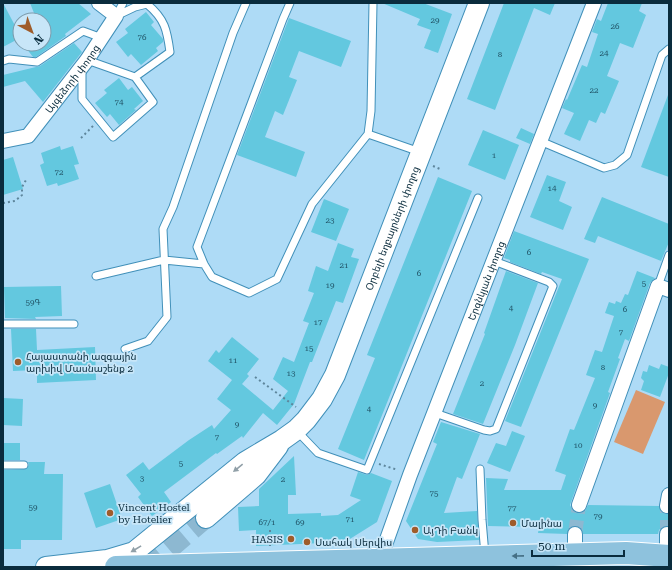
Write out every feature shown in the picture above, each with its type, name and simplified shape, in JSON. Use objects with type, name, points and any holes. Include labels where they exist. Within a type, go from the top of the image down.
[{"type":"main road","points":[[116,567],[380,563],[485,557],[575,544],[626,553],[668,556]]},
{"type":"street","points":[[99,3],[120,14]]},
{"type":"street","name":"Օրբելի եղբայրների փողոց","points":[[206,518],[256,475],[289,435],[306,420],[322,399],[334,375],[428,157],[480,3]]},
{"type":"street","name":"Երզնկյան փողոց","points":[[380,563],[410,475],[594,3]]},
{"type":"street","name":"Այգեձորի փողոց","points":[[3,141],[28,136],[85,64],[120,14]]},
{"type":"street","points":[[579,505],[664,288]]},
{"type":"street","name":"Օրբելի եղբայրների փողոց","points":[[46,567],[107,560],[134,552],[245,462],[289,435]]},
{"type":"street","points":[[667,534],[668,556]]},
{"type":"lane","points":[[120,14],[123,3]]},
{"type":"lane","points":[[120,14],[131,3]]},
{"type":"lane","points":[[124,349],[148,341],[167,317],[163,229],[173,207],[233,33],[246,3]]},
{"type":"lane","points":[[290,3],[197,247],[212,278],[249,293],[277,279],[312,204],[368,134],[371,110],[373,3]]},
{"type":"lane","points":[[120,14],[135,7],[147,4],[156,12],[167,31],[170,52],[135,77]]},
{"type":"lane","points":[[3,61],[9,59],[37,62],[82,31],[102,38]]},
{"type":"lane","points":[[540,141],[604,168],[615,165],[627,155],[662,56],[669,49]]},
{"type":"lane","points":[[85,64],[135,77],[154,102],[113,137],[82,100],[85,64]]},
{"type":"lane","points":[[368,134],[428,157]]},
{"type":"lane","points":[[289,435],[318,453],[367,470],[478,198]]},
{"type":"lane","points":[[664,288],[669,255]]},
{"type":"lane","points":[[96,276],[164,260],[204,264]]},
{"type":"lane","points":[[435,413],[484,430],[490,431],[496,429],[553,286],[549,282],[494,261]]},
{"type":"lane","points":[[3,324],[74,324]]},
{"type":"lane","points":[[3,465],[24,465]]},
{"type":"lane","points":[[480,470],[485,557]]},
{"type":"path","points":[[81,138],[99,121]]},
{"type":"path","points":[[428,157],[432,166],[440,169]]},
{"type":"path","points":[[3,203],[15,201],[22,194],[22,187],[26,180]]},
{"type":"path","points":[[255,377],[299,409]]},
{"type":"path","points":[[371,461],[410,475]]},
{"type":"path","points":[[270,530],[271,549]]},
{"type":"shaded area","points":[[636,390],[665,402],[643,454],[614,442]]},
{"type":"building","points":[[3,3],[12,20],[12,42],[3,47]]},
{"type":"building","points":[[30,3],[78,3],[91,14],[65,34],[66,36],[52,46],[52,12],[34,12]]},
{"type":"building","points":[[382,3],[423,3],[452,14],[438,53],[424,48],[431,30],[417,25],[420,19]]},
{"type":"building","points":[[504,3],[555,3],[550,15],[534,8],[495,110],[467,99]]},
{"type":"building","points":[[608,3],[642,3],[639,11],[646,15],[633,48],[620,43],[607,76],[619,81],[605,114],[601,112],[596,123],[589,120],[580,141],[564,134],[574,113],[562,108],[582,65],[587,67],[598,34],[592,32],[597,19],[601,21]]},
{"type":"building","points":[[146,12],[154,22],[151,25],[163,39],[163,42],[156,48],[158,51],[141,65],[131,54],[128,57],[116,42],[128,33],[125,29]]},
{"type":"building","points":[[289,18],[351,41],[341,67],[299,51],[289,77],[297,80],[283,115],[275,111],[265,137],[305,152],[296,177],[237,155]]},
{"type":"building","points":[[74,43],[82,52],[43,102],[25,81],[3,87],[3,75],[40,66]]},
{"type":"building","points":[[29,52],[43,52],[36,57],[33,57]]},
{"type":"building","points":[[119,78],[128,90],[132,87],[143,101],[134,109],[136,110],[119,125],[110,114],[107,117],[95,103],[107,93],[104,90]]},
{"type":"building","points":[[669,95],[669,177],[641,167]]},
{"type":"building","points":[[521,128],[534,134],[530,144],[516,138]]},
{"type":"building","points":[[483,130],[519,145],[505,180],[468,165]]},
{"type":"building","points":[[60,146],[61,150],[73,146],[79,164],[74,165],[79,179],[58,186],[57,183],[47,186],[40,165],[44,163],[41,153]]},
{"type":"building","points":[[13,157],[23,189],[3,195],[3,160]]},
{"type":"building","points":[[547,175],[566,182],[559,201],[572,207],[563,230],[530,217]]},
{"type":"building","points":[[438,177],[472,191],[364,460],[338,449],[375,358],[367,355]]},
{"type":"building","points":[[602,197],[669,224],[669,242],[661,261],[598,236],[595,243],[584,239]]},
{"type":"building","points":[[324,199],[349,209],[336,241],[311,232]]},
{"type":"building","points":[[514,231],[589,259],[521,427],[505,421],[562,279],[542,272],[541,274],[510,262],[510,260],[504,258]]},
{"type":"building","points":[[338,243],[354,249],[351,257],[359,259],[343,303],[336,301],[294,404],[277,425],[263,413],[243,438],[242,436],[217,454],[216,453],[164,492],[171,502],[152,516],[138,497],[141,494],[126,475],[143,462],[149,470],[212,425],[214,429],[231,410],[217,399],[232,380],[208,361],[216,350],[219,353],[232,337],[259,359],[247,374],[249,376],[242,384],[273,410],[288,391],[273,379],[283,357],[294,362],[309,323],[303,321],[314,293],[308,291],[316,266],[328,271]]},
{"type":"building","points":[[506,271],[538,283],[483,424],[453,414],[485,334],[484,333]]},
{"type":"building","points":[[637,271],[655,278],[650,283],[629,341],[625,339],[618,358],[620,359],[608,392],[610,393],[570,505],[573,511],[580,513],[585,511],[588,505],[659,506],[662,513],[669,514],[669,526],[662,527],[658,534],[583,534],[582,529],[575,526],[570,527],[567,534],[538,533],[539,527],[488,526],[486,478],[508,479],[504,490],[561,490],[566,475],[555,471],[570,429],[574,430],[595,378],[586,375],[595,350],[602,352],[614,316],[605,313],[609,302],[615,304],[616,301],[621,303],[625,294],[628,295]]},
{"type":"building","points":[[61,286],[62,316],[35,317],[36,319],[5,318],[4,287]]},
{"type":"building","points":[[11,329],[36,329],[37,350],[95,347],[96,380],[37,383],[37,370],[13,371]]},
{"type":"building","points":[[661,364],[669,367],[669,373],[660,397],[641,390],[644,381],[641,378],[643,371],[647,372],[649,365],[659,369]]},
{"type":"building","points":[[3,398],[23,399],[22,426],[3,425]]},
{"type":"building","points":[[441,422],[480,434],[462,479],[457,477],[444,513],[477,511],[479,540],[437,542],[418,539],[406,521],[437,444],[433,442]]},
{"type":"building","points":[[512,431],[525,436],[510,472],[487,463],[496,443],[506,446]]},
{"type":"building","points":[[3,443],[20,443],[20,460],[3,460]]},
{"type":"building","points":[[294,456],[296,495],[288,495],[288,514],[321,513],[321,516],[338,515],[361,500],[350,496],[358,472],[367,475],[371,473],[392,481],[377,522],[345,542],[256,546],[256,530],[239,531],[238,507],[259,506],[259,489]]},
{"type":"building","points":[[28,462],[45,462],[44,474],[63,474],[62,540],[21,540],[21,549],[3,549],[3,470],[26,469],[29,465]]},
{"type":"building","points":[[110,484],[122,519],[96,528],[84,493]]},
{"type":"tunnel","points":[[575,534],[579,505]]},
{"type":"tunnel","points":[[667,506],[667,534]]},
{"type":"tunnel","points":[[145,567],[153,563],[206,518]]},
{"type":"place","name":"Հայաստանի ազգային արխիվ Մասնաշենք 2","points":[[18,362]]},
{"type":"place","name":"Vincent Hostel by Hotelier","points":[[110,513]]},
{"type":"place","name":"Մալինա","points":[[513,523]]},
{"type":"place","name":"ԱյԴի Բանկ","points":[[415,530]]},
{"type":"place","name":"HASIS","points":[[291,539]]},
{"type":"place","name":"Սահակ Սերվիս","points":[[307,542]]}]
